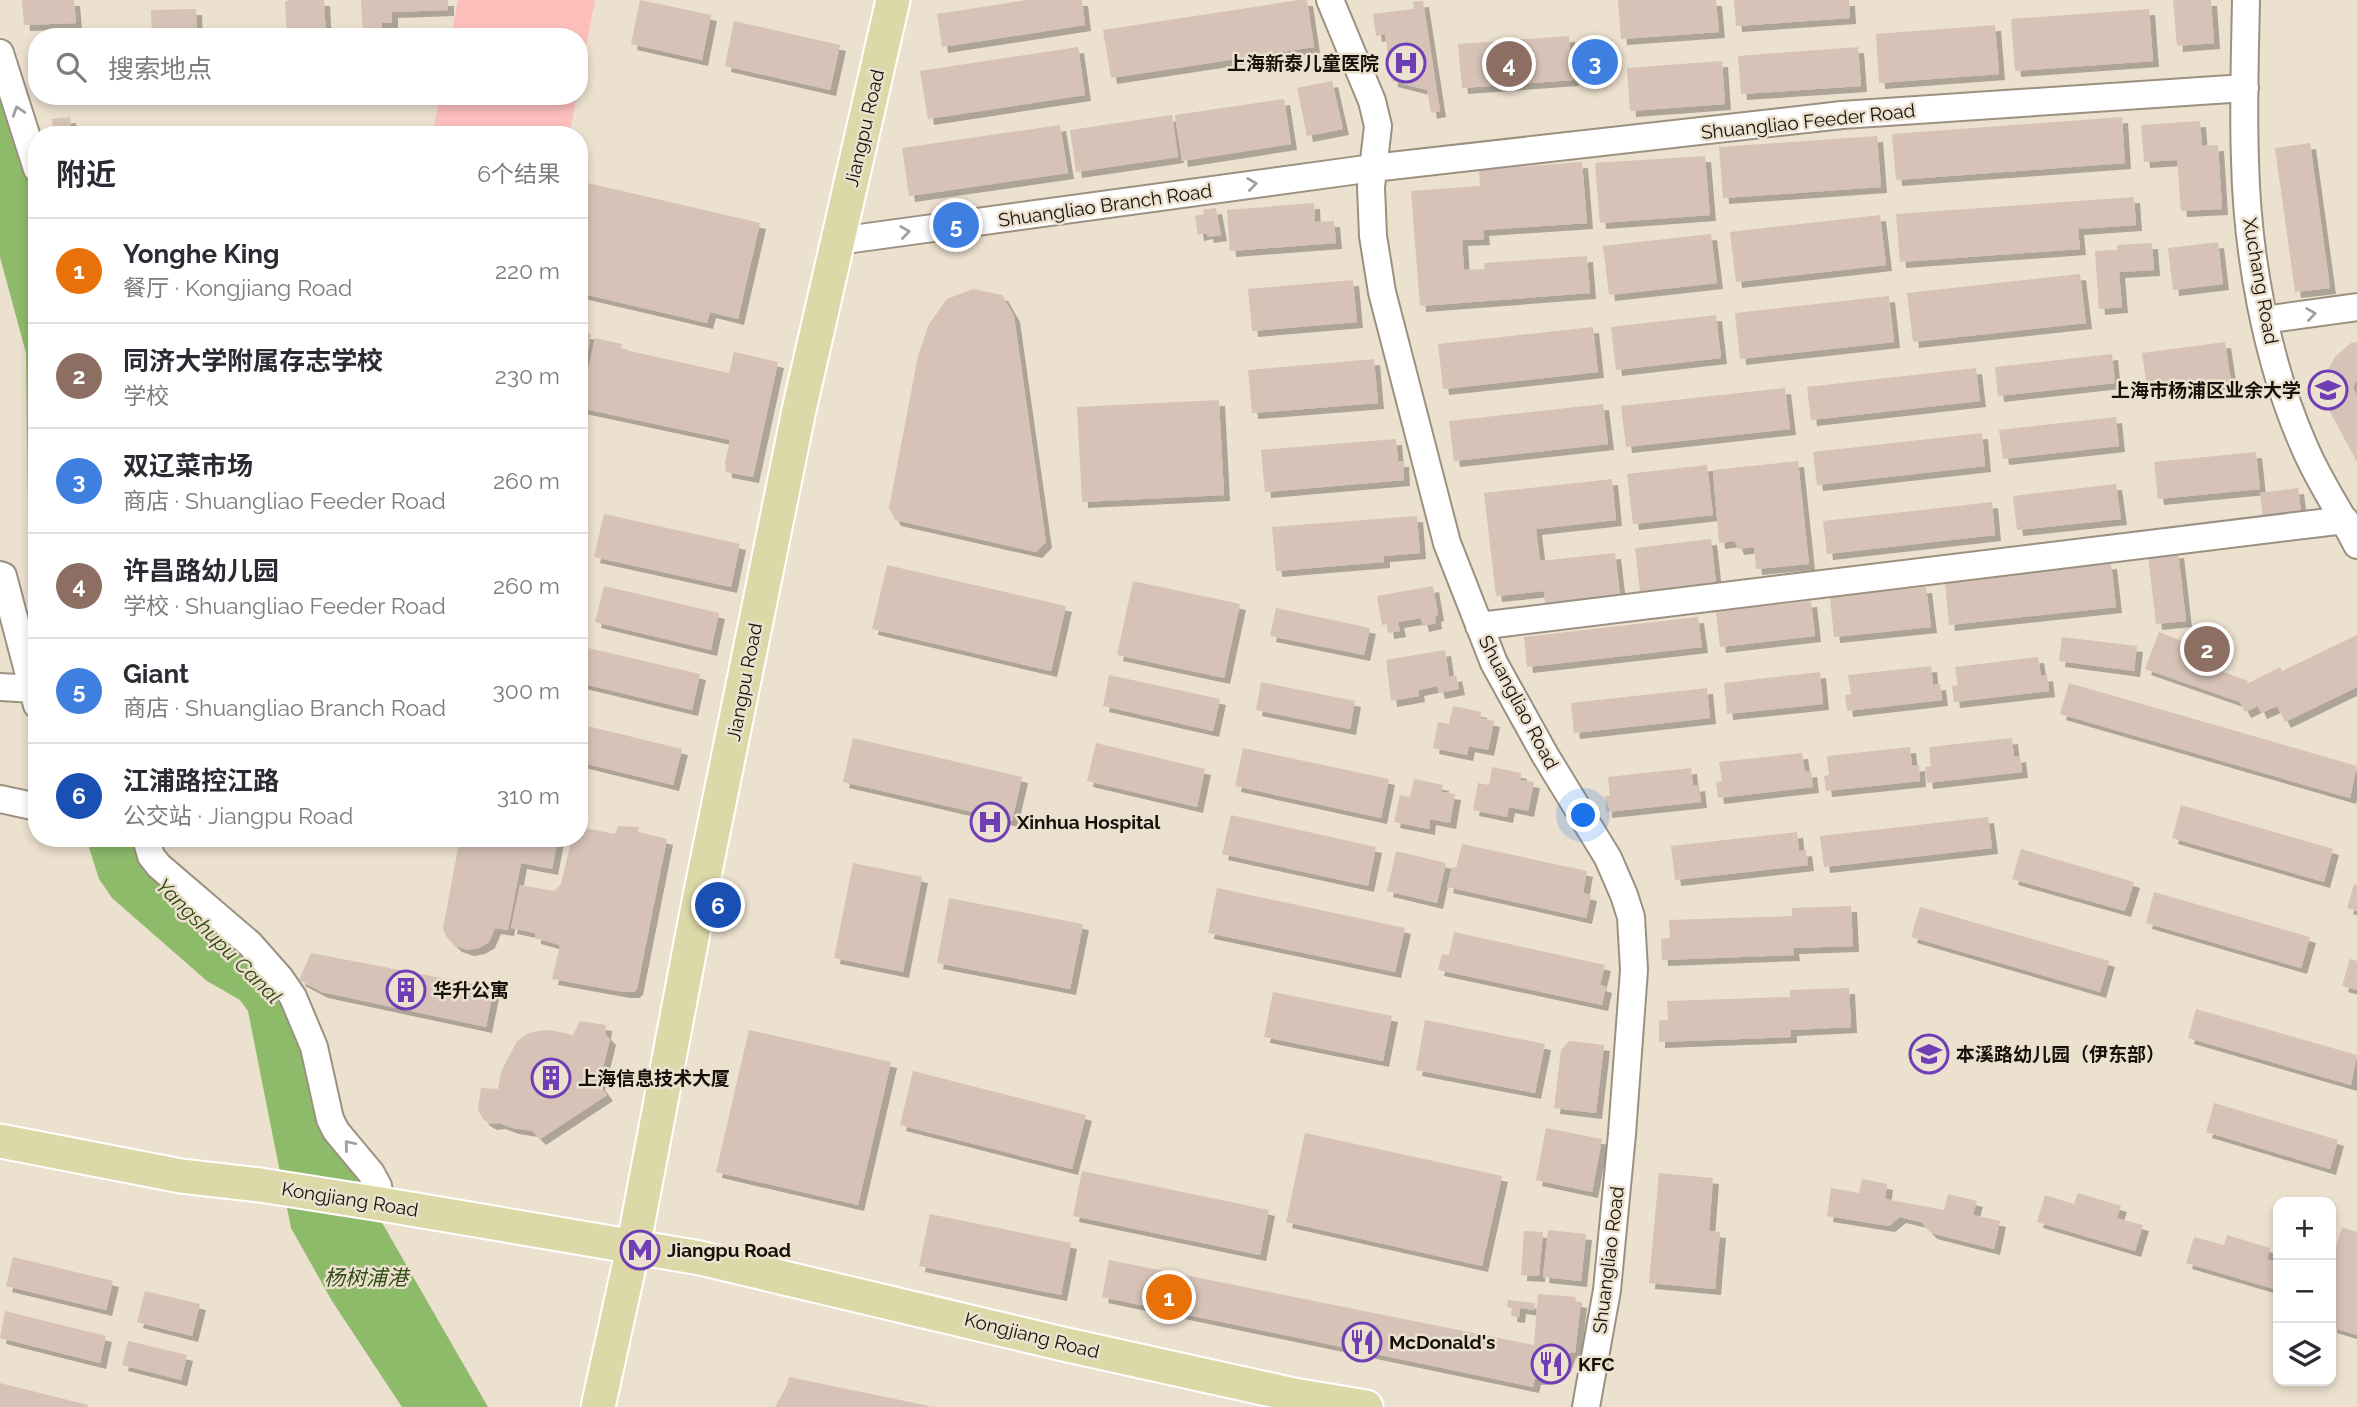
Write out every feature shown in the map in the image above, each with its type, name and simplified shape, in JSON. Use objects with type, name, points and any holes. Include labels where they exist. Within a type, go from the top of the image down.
[{"type":"main road","name":"Jiangpu Road","points":[[598,1407],[634,1248],[699,901],[793,436],[893,0]]},
{"type":"main road","name":"Kongjiang Road","points":[[0,1141],[181,1176],[381,1204],[700,1258],[954,1316],[1063,1344],[1294,1395],[1366,1407]]},
{"type":"main road","name":"Kongjiang Road","points":[[700,1258],[726,1287],[1300,1407]]},
{"type":"street","name":"Shuangliao Road","points":[[1330,0],[1372,101],[1378,126],[1371,187],[1373,236],[1382,292],[1447,542],[1500,674],[1545,755],[1608,858],[1631,917],[1633,970],[1622,1134],[1607,1290],[1586,1407]]},
{"type":"street","name":"Xuchang Road","points":[[2246,0],[2245,161],[2249,222],[2264,320],[2282,386],[2304,446],[2357,545]]},
{"type":"street","points":[[0,53],[28,141]]},
{"type":"street","name":"Shuangliao Feeder Road","points":[[1373,168],[1842,115],[2245,88]]},
{"type":"street","name":"Shuangliao Branch Road","points":[[838,241],[1373,168]]},
{"type":"street","points":[[2264,320],[2357,307]]},
{"type":"street","points":[[1479,626],[2345,520]]},
{"type":"street","points":[[1,572],[28,671]]},
{"type":"street","points":[[0,687],[28,695]]},
{"type":"street","points":[[0,799],[28,805]]},
{"type":"street","points":[[148,847],[151,856],[159,866],[250,944],[280,978],[293,998],[314,1047],[330,1119],[336,1131],[378,1186],[381,1204]]},
{"type":"shaded area","points":[[458,0],[595,0],[588,36],[588,28],[453,28]]},
{"type":"shaded area","points":[[438,105],[575,105],[571,126],[434,126]]},
{"type":"water","points":[[0,79],[28,174],[28,513],[26,353],[0,257]]},
{"type":"water","name":"杨树浦港","points":[[89,847],[140,847],[160,886],[232,944],[272,987],[297,1033],[306,1074],[327,1127],[488,1407],[402,1407],[332,1301],[291,1228],[248,1011],[240,1000],[207,981],[112,898],[99,879]]},
{"type":"building","points":[[22,0],[74,0],[76,23],[24,25]]},
{"type":"building","points":[[324,0],[326,28],[286,28],[285,2]]},
{"type":"building","points":[[361,0],[448,0],[448,10],[392,12],[392,23],[382,23],[382,28],[363,28]]},
{"type":"building","points":[[640,0],[711,15],[702,60],[631,44]]},
{"type":"building","points":[[1027,0],[1082,0],[1085,25],[942,47],[937,14]]},
{"type":"building","points":[[1307,0],[1314,47],[1111,78],[1103,30]]},
{"type":"building","points":[[1618,0],[1716,0],[1719,32],[1621,39]]},
{"type":"building","points":[[1734,0],[1849,0],[1850,18],[1736,26]]},
{"type":"building","points":[[2173,0],[2211,0],[2214,43],[2177,46]]},
{"type":"building","points":[[1423,1],[1440,111],[1431,113],[1427,90],[1392,81],[1385,34],[1376,36],[1373,14],[1414,9],[1413,2]]},
{"type":"building","points":[[196,9],[197,28],[152,28],[151,10]]},
{"type":"building","points":[[2149,9],[2153,61],[2015,71],[2011,19]]},
{"type":"building","points":[[734,21],[840,45],[830,90],[725,66]]},
{"type":"building","points":[[1995,25],[1999,74],[1879,83],[1876,34]]},
{"type":"building","points":[[1569,36],[1573,80],[1462,88],[1458,44]]},
{"type":"building","points":[[1078,47],[1085,95],[928,119],[920,71]]},
{"type":"building","points":[[1858,47],[1861,86],[1741,94],[1738,56]]},
{"type":"building","points":[[1722,61],[1725,104],[1630,111],[1627,68]]},
{"type":"building","points":[[1332,81],[1343,129],[1307,136],[1297,88]]},
{"type":"building","points":[[1284,99],[1291,144],[1182,161],[1175,115]]},
{"type":"building","points":[[1172,115],[1178,157],[1076,172],[1070,130]]},
{"type":"building","points":[[70,117],[71,126],[52,126],[52,119]]},
{"type":"building","points":[[2122,117],[2125,163],[1896,180],[1892,134]]},
{"type":"building","points":[[2200,121],[2202,146],[2218,145],[2222,209],[2181,211],[2177,160],[2144,162],[2141,125]]},
{"type":"building","points":[[1060,125],[1068,173],[909,196],[902,148]]},
{"type":"building","points":[[1877,136],[1881,187],[1723,198],[1719,147]]},
{"type":"building","points":[[2310,143],[2330,288],[2295,292],[2275,148]]},
{"type":"building","points":[[1705,156],[1710,215],[1600,223],[1595,163]]},
{"type":"building","points":[[1582,162],[1587,223],[1483,230],[1484,239],[1462,240],[1464,270],[1485,269],[1484,263],[1587,256],[1590,293],[1420,306],[1411,191],[1480,186],[1479,170]]},
{"type":"building","points":[[588,183],[760,223],[738,319],[710,312],[707,323],[588,295]]},
{"type":"building","points":[[2134,197],[2136,225],[2078,229],[2080,249],[1900,262],[1896,214]]},
{"type":"building","points":[[1314,203],[1315,222],[1334,221],[1336,243],[1230,251],[1227,210]]},
{"type":"building","points":[[1216,208],[1221,235],[1198,235],[1195,216],[1204,214],[1203,210]]},
{"type":"building","points":[[1880,215],[1886,265],[1736,282],[1730,232]]},
{"type":"building","points":[[1711,234],[1717,283],[1609,295],[1603,246]]},
{"type":"building","points":[[2218,242],[2223,284],[2173,290],[2168,248]]},
{"type":"building","points":[[2152,243],[2154,270],[2119,272],[2122,307],[2099,309],[2095,251],[2117,250],[2117,245]]},
{"type":"building","points":[[2080,274],[2086,323],[1913,342],[1907,293]]},
{"type":"building","points":[[1353,280],[1357,322],[1252,331],[1248,289]]},
{"type":"building","points":[[973,289],[1002,295],[1014,316],[1046,542],[1036,552],[895,520],[889,508],[918,356],[929,324],[947,299]]},
{"type":"building","points":[[1889,296],[1894,342],[1740,359],[1735,313]]},
{"type":"building","points":[[1716,315],[1721,358],[1616,370],[1611,327]]},
{"type":"building","points":[[1593,327],[1598,372],[1443,389],[1438,344]]},
{"type":"building","points":[[595,338],[622,344],[621,349],[729,373],[734,352],[778,362],[753,477],[726,472],[725,463],[730,440],[588,410],[588,371]]},
{"type":"building","points":[[2225,342],[2231,382],[2148,393],[2142,353]]},
{"type":"building","points":[[2357,342],[2357,380],[2353,387],[2357,396],[2357,462],[2323,399],[2323,379],[2335,357],[2351,343]]},
{"type":"building","points":[[2112,354],[2115,383],[1998,396],[1995,367]]},
{"type":"building","points":[[1374,359],[1378,403],[1252,413],[1248,370]]},
{"type":"building","points":[[1976,368],[1980,401],[1811,420],[1807,387]]},
{"type":"building","points":[[1785,388],[1790,429],[1626,447],[1621,406]]},
{"type":"building","points":[[1219,400],[1224,495],[1082,502],[1077,407]]},
{"type":"building","points":[[1603,404],[1608,444],[1454,461],[1449,421]]},
{"type":"building","points":[[2116,417],[2119,446],[2003,459],[1999,430]]},
{"type":"building","points":[[1982,433],[1985,466],[1817,485],[1813,452]]},
{"type":"building","points":[[1396,439],[1398,461],[1403,461],[1404,480],[1265,492],[1261,450]]},
{"type":"building","points":[[2256,452],[2260,489],[2158,499],[2154,462]]},
{"type":"building","points":[[1798,461],[1809,564],[1756,569],[1754,547],[1738,549],[1735,541],[1719,543],[1713,470]]},
{"type":"building","points":[[1707,465],[1713,515],[1633,524],[1627,474]]},
{"type":"building","points":[[1612,479],[1616,520],[1536,529],[1540,561],[1615,553],[1620,595],[1545,604],[1544,591],[1496,596],[1484,493]]},
{"type":"building","points":[[2116,484],[2121,519],[2017,530],[2013,496]]},
{"type":"building","points":[[2298,488],[2301,512],[2263,517],[2260,493]]},
{"type":"building","points":[[1992,502],[1995,535],[1827,554],[1823,521]]},
{"type":"building","points":[[604,514],[740,544],[731,587],[594,557]]},
{"type":"building","points":[[1417,516],[1420,553],[1384,556],[1384,562],[1276,571],[1272,527]]},
{"type":"building","points":[[1711,539],[1717,592],[1641,600],[1635,548]]},
{"type":"building","points":[[2178,552],[2186,621],[2156,624],[2148,556]]},
{"type":"building","points":[[2111,563],[2116,607],[1949,625],[1945,582]]},
{"type":"building","points":[[887,565],[1066,606],[1051,671],[872,629]]},
{"type":"building","points":[[1133,581],[1240,604],[1224,678],[1117,655]]},
{"type":"building","points":[[604,586],[719,613],[711,650],[595,622]]},
{"type":"building","points":[[1433,586],[1438,615],[1435,616],[1436,623],[1423,626],[1421,618],[1398,622],[1400,631],[1388,633],[1387,624],[1382,625],[1377,596]]},
{"type":"building","points":[[1926,587],[1931,627],[1834,637],[1830,597]]},
{"type":"building","points":[[1811,601],[1815,636],[1720,647],[1716,612]]},
{"type":"building","points":[[1276,608],[1370,628],[1364,655],[1270,636]]},
{"type":"building","points":[[1698,617],[1702,647],[1527,667],[1524,637]]},
{"type":"building","points":[[2159,632],[2190,644],[2201,664],[2248,681],[2247,684],[2280,667],[2282,671],[2357,635],[2357,687],[2285,722],[2277,706],[2261,713],[2258,706],[2245,712],[2240,702],[2145,669]]},
{"type":"building","points":[[2062,637],[2137,646],[2134,671],[2059,661]]},
{"type":"building","points":[[588,648],[700,674],[692,710],[588,685]]},
{"type":"building","points":[[1445,650],[1449,677],[1456,675],[1459,689],[1439,693],[1437,686],[1418,690],[1419,696],[1391,701],[1386,660]]},
{"type":"building","points":[[2038,657],[2041,676],[2047,675],[2049,691],[1954,702],[1952,686],[1958,685],[1955,667]]},
{"type":"building","points":[[1931,666],[1933,685],[1940,684],[1942,700],[1847,711],[1845,695],[1851,694],[1848,675]]},
{"type":"building","points":[[1820,672],[1823,704],[1727,714],[1724,683]]},
{"type":"building","points":[[1109,675],[1220,699],[1213,731],[1103,706]]},
{"type":"building","points":[[1261,682],[1355,701],[1350,729],[1256,710]]},
{"type":"building","points":[[2069,683],[2357,766],[2350,798],[2060,714]]},
{"type":"building","points":[[1707,688],[1710,718],[1574,733],[1571,703]]},
{"type":"building","points":[[1453,706],[1481,712],[1480,718],[1494,721],[1488,750],[1469,746],[1467,755],[1433,748],[1438,722],[1449,724]]},
{"type":"building","points":[[588,726],[682,749],[673,785],[588,764]]},
{"type":"building","points":[[853,738],[1022,777],[1012,821],[843,782]]},
{"type":"building","points":[[2012,738],[2014,757],[2020,756],[2022,772],[1927,783],[1925,767],[1931,766],[1929,747]]},
{"type":"building","points":[[1096,743],[1205,769],[1197,807],[1087,781]]},
{"type":"building","points":[[1910,747],[1912,766],[1919,765],[1920,781],[1826,791],[1824,776],[1829,775],[1827,756]]},
{"type":"building","points":[[1243,748],[1389,779],[1381,818],[1235,786]]},
{"type":"building","points":[[1802,753],[1805,772],[1811,771],[1813,787],[1718,798],[1716,782],[1722,781],[1719,762]]},
{"type":"building","points":[[1492,767],[1521,773],[1520,780],[1534,782],[1528,811],[1509,807],[1507,817],[1473,810],[1478,783],[1489,785]]},
{"type":"building","points":[[1691,768],[1693,786],[1699,785],[1701,802],[1606,812],[1605,796],[1610,796],[1608,777]]},
{"type":"building","points":[[1414,779],[1443,785],[1441,792],[1455,794],[1450,823],[1430,819],[1429,829],[1394,822],[1400,795],[1410,797]]},
{"type":"building","points":[[2181,805],[2333,849],[2324,882],[2172,838]]},
{"type":"building","points":[[1231,815],[1376,847],[1368,886],[1222,854]]},
{"type":"building","points":[[1988,817],[1992,848],[1824,867],[1820,836]]},
{"type":"building","points":[[618,826],[639,827],[638,832],[667,839],[637,989],[633,992],[552,979],[560,945],[535,938],[535,933],[511,928],[520,885],[554,891],[561,884],[570,847],[588,847],[588,829],[615,834]]},
{"type":"building","points":[[1797,832],[1799,851],[1806,850],[1808,865],[1675,880],[1671,846]]},
{"type":"building","points":[[1462,844],[1587,871],[1583,893],[1591,895],[1586,918],[1447,887],[1452,867],[1456,868]]},
{"type":"building","points":[[458,847],[556,847],[552,869],[521,863],[508,930],[495,928],[489,942],[468,950],[456,946],[447,938],[443,928]]},
{"type":"building","points":[[2021,849],[2134,882],[2125,911],[2012,879]]},
{"type":"building","points":[[1396,851],[1446,863],[1437,903],[1387,891]]},
{"type":"building","points":[[853,863],[922,877],[903,972],[834,958]]},
{"type":"building","points":[[2354,884],[2357,885],[2357,911],[2347,908]]},
{"type":"building","points":[[1217,888],[1405,928],[1395,972],[1208,933]]},
{"type":"building","points":[[2154,892],[2310,937],[2301,968],[2146,923]]},
{"type":"building","points":[[949,898],[1083,924],[1070,989],[937,963]]},
{"type":"building","points":[[1851,906],[1853,946],[1793,948],[1794,955],[1662,960],[1661,939],[1670,938],[1669,920],[1792,916],[1792,908]]},
{"type":"building","points":[[1920,907],[2109,961],[2100,992],[1911,937]]},
{"type":"building","points":[[1454,932],[1605,965],[1600,985],[1606,987],[1602,1005],[1438,970],[1442,954],[1449,955]]},
{"type":"building","name":"华升公寓","points":[[311,953],[494,988],[486,1027],[322,992],[299,980]]},
{"type":"building","points":[[2350,959],[2357,961],[2357,990],[2342,986]]},
{"type":"building","points":[[1849,988],[1851,1027],[1791,1030],[1791,1037],[1659,1042],[1659,1020],[1668,1020],[1667,1001],[1790,997],[1790,990]]},
{"type":"building","points":[[1273,992],[1392,1016],[1383,1061],[1264,1037]]},
{"type":"building","points":[[2196,1009],[2357,1055],[2351,1085],[2188,1038]]},
{"type":"building","points":[[1425,1020],[1545,1044],[1535,1093],[1416,1070]]},
{"type":"building","name":"上海信息技术大厦","points":[[580,1021],[606,1025],[605,1034],[610,1039],[599,1084],[607,1095],[540,1139],[532,1131],[499,1123],[491,1124],[484,1120],[478,1110],[481,1088],[498,1089],[501,1072],[517,1041],[529,1033],[539,1031],[550,1030],[573,1035]]},
{"type":"building","points":[[749,1030],[891,1062],[858,1205],[716,1172]]},
{"type":"building","points":[[1569,1041],[1604,1045],[1596,1113],[1554,1108],[1561,1050]]},
{"type":"building","points":[[913,1071],[1086,1115],[1072,1169],[900,1125]]},
{"type":"building","points":[[2214,1103],[2338,1140],[2330,1169],[2206,1132]]},
{"type":"building","points":[[1546,1128],[1602,1139],[1592,1192],[1536,1180]]},
{"type":"building","points":[[1305,1133],[1502,1176],[1482,1266],[1286,1222]]},
{"type":"building","points":[[1082,1171],[1269,1210],[1260,1255],[1073,1216]]},
{"type":"building","points":[[1659,1173],[1713,1178],[1709,1231],[1720,1232],[1715,1289],[1649,1283]]},
{"type":"building","points":[[1862,1179],[1887,1184],[1885,1199],[1944,1210],[1948,1194],[1977,1201],[1973,1215],[2000,1221],[1994,1249],[1931,1233],[1921,1222],[1900,1217],[1889,1226],[1827,1216],[1831,1188],[1859,1193]]},
{"type":"building","points":[[2078,1193],[2121,1206],[2117,1218],[2143,1225],[2135,1251],[2037,1222],[2045,1195],[2074,1204]]},
{"type":"building","points":[[930,1214],[1071,1243],[1061,1295],[919,1266]]},
{"type":"building","points":[[2342,1227],[2357,1232],[2357,1335],[2336,1329],[2336,1247]]},
{"type":"building","points":[[1548,1230],[1586,1234],[1581,1281],[1543,1277]]},
{"type":"building","points":[[1524,1231],[1543,1232],[1539,1276],[1521,1275]]},
{"type":"building","points":[[2227,1235],[2270,1248],[2267,1259],[2273,1261],[2273,1289],[2186,1263],[2194,1237],[2224,1245]]},
{"type":"building","points":[[13,1257],[113,1281],[106,1310],[6,1286]]},
{"type":"building","points":[[1109,1260],[1534,1345],[1538,1294],[1576,1297],[1575,1301],[1581,1302],[1575,1353],[1570,1352],[1565,1366],[1558,1374],[1535,1379],[1533,1387],[1102,1297]]},
{"type":"building","points":[[145,1291],[200,1304],[192,1336],[137,1322]]},
{"type":"building","points":[[1508,1300],[1535,1303],[1534,1310],[1520,1308],[1519,1317],[1511,1316],[1512,1308],[1507,1307]]},
{"type":"building","points":[[5,1311],[106,1336],[100,1363],[0,1338]]},
{"type":"building","points":[[128,1341],[187,1355],[181,1380],[122,1365]]},
{"type":"building","points":[[789,1377],[929,1406],[929,1407],[775,1407]]},
{"type":"building","points":[[0,1383],[88,1405],[0,1407]]},
{"type":"place","name":"双辽菜市场","points":[[1595,62]]},
{"type":"place","name":"上海新泰儿童医院","points":[[1406,63]]},
{"type":"place","name":"许昌路幼儿园","points":[[1509,64]]},
{"type":"place","name":"Giant","points":[[956,225]]},
{"type":"place","name":"上海市杨浦区业余大学","points":[[2328,390]]},
{"type":"place","name":"同济大学附属存志学校","points":[[2207,649]]},
{"type":"place","name":"Xinhua Hospital","points":[[990,822]]},
{"type":"place","name":"江浦路控江路","points":[[718,905]]},
{"type":"place","name":"华升公寓","points":[[406,990]]},
{"type":"place","name":"本溪路幼儿园（伊东部）","points":[[1929,1054]]},
{"type":"place","name":"上海信息技术大厦","points":[[551,1078]]},
{"type":"place","name":"Jiangpu Road","points":[[640,1250]]},
{"type":"place","name":"Yonghe King","points":[[1169,1297]]},
{"type":"place","name":"McDonald's","points":[[1362,1342]]},
{"type":"place","name":"KFC","points":[[1551,1364]]},
{"type":"water label","name":"Yangshupu Canal","points":[[219,941]]}]
